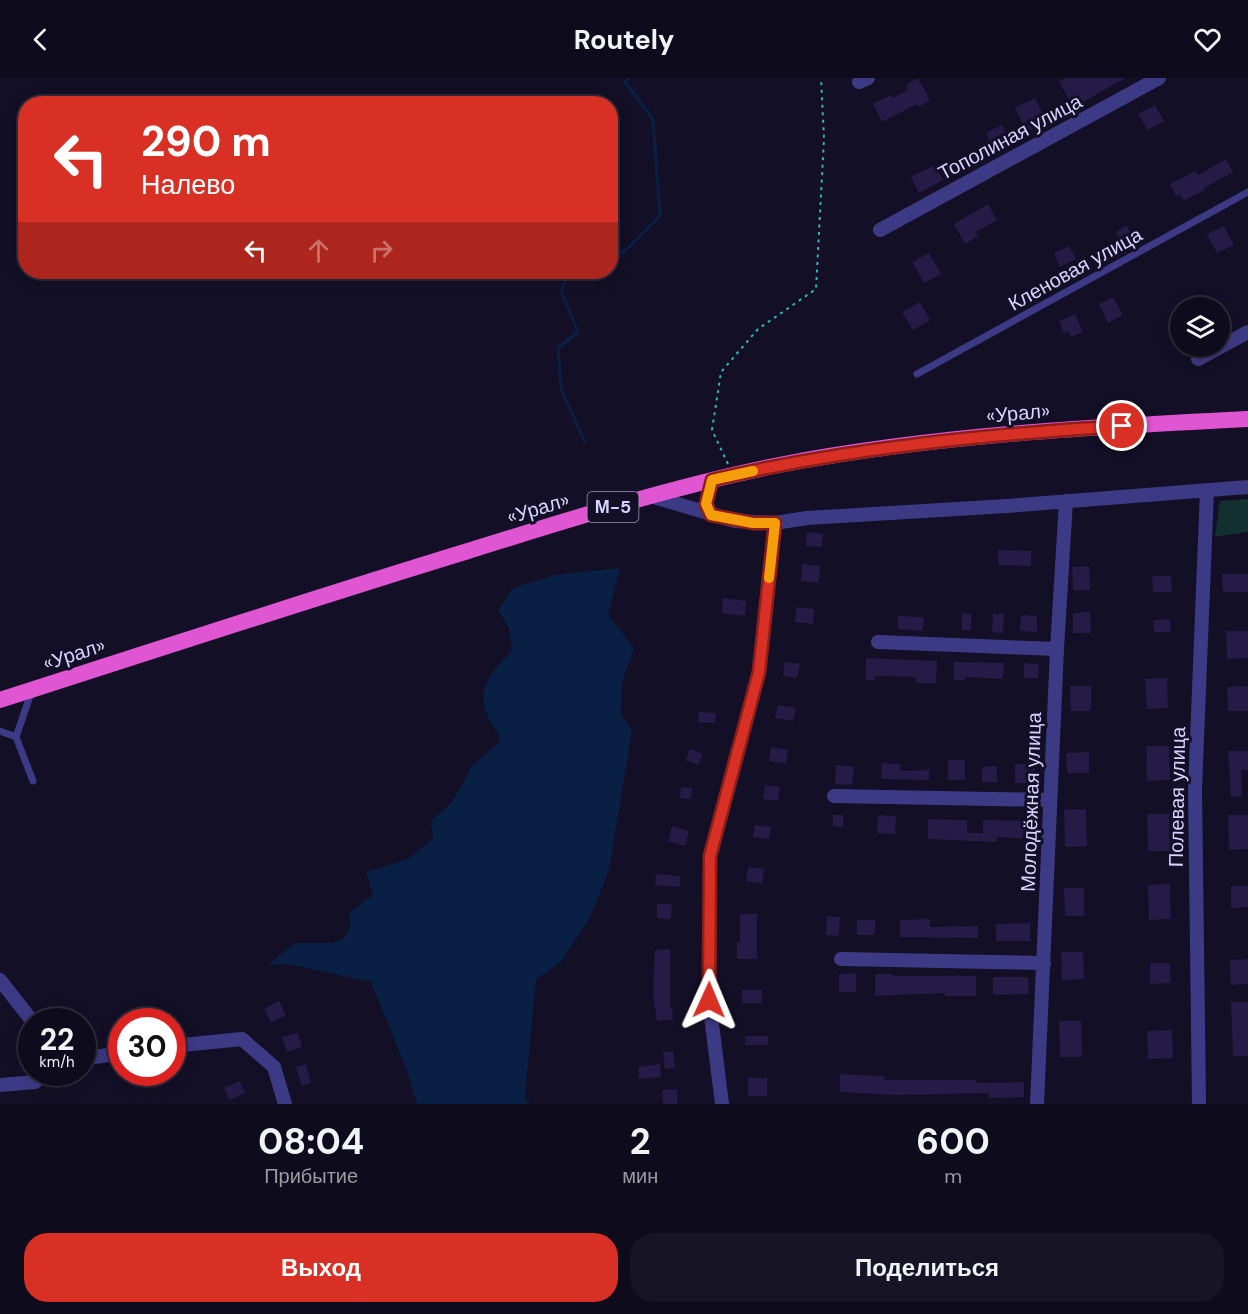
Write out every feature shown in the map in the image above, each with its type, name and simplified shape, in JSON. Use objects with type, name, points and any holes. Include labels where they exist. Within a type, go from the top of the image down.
[{"type":"highway","name":"«Урал»","points":[[0,700],[405,570],[650,496],[733,475],[840,454],[907,445],[1061,430],[1248,419]]},
{"type":"street","name":"Тополиная улица","points":[[880,230],[1159,78]]},
{"type":"street","points":[[1198,359],[1248,332]]},
{"type":"street","points":[[711,515],[706,504],[712,480]]},
{"type":"street","points":[[650,496],[711,515],[753,523],[775,523],[807,518],[1248,487]]},
{"type":"street","name":"Полевая улица","points":[[1199,1104],[1194,789],[1207,490]]},
{"type":"street","name":"Молодёжная улица","points":[[1037,1104],[1057,649],[1066,501]]},
{"type":"street","points":[[722,1104],[709,1000],[710,856],[759,672],[775,523]]},
{"type":"street","points":[[878,642],[1057,649]]},
{"type":"street","points":[[834,796],[1050,800]]},
{"type":"street","points":[[841,959],[1044,963]]},
{"type":"street","points":[[0,980],[22,1008]]},
{"type":"street","points":[[186,1045],[242,1039],[274,1067],[285,1104]]},
{"type":"street","points":[[0,1085],[18,1083]]},
{"type":"lane","name":"Кленовая улица","points":[[918,374],[1248,192]]},
{"type":"lane","points":[[32,690],[16,737],[33,781]]},
{"type":"lane","points":[[0,731],[16,737]]},
{"type":"path","points":[[733,475],[712,430],[721,372],[758,329],[816,289],[824,138],[821,78]]},
{"type":"green space","points":[[1248,499],[1248,532],[1215,537],[1220,501]]},
{"type":"water","points":[[620,568],[608,615],[634,648],[622,682],[621,715],[632,730],[609,870],[590,918],[560,963],[536,979],[525,1097],[530,1104],[417,1104],[407,1071],[371,982],[288,964],[268,965],[295,943],[332,943],[344,938],[350,928],[349,913],[373,895],[366,872],[408,859],[433,838],[431,821],[452,802],[472,766],[501,740],[487,714],[484,696],[491,675],[512,651],[509,628],[498,610],[513,588],[554,575]]},
{"type":"building","points":[[918,78],[930,100],[882,122],[873,104],[891,95],[893,98],[908,90],[906,85]]},
{"type":"building","points":[[1065,78],[1125,78],[1073,108],[1059,81]]},
{"type":"building","points":[[1035,98],[1047,122],[1027,132],[1015,108]]},
{"type":"building","points":[[1155,105],[1164,121],[1148,130],[1138,114]]},
{"type":"building","points":[[1002,125],[1012,145],[996,153],[986,133]]},
{"type":"building","points":[[1226,159],[1233,172],[1183,201],[1180,194],[1176,196],[1170,184],[1196,171],[1198,175]]},
{"type":"building","points":[[935,165],[943,180],[919,193],[911,177]]},
{"type":"building","points":[[988,204],[997,220],[976,232],[978,236],[965,244],[954,224]]},
{"type":"building","points":[[1126,225],[1133,236],[1122,243],[1116,232]]},
{"type":"building","points":[[1224,226],[1234,245],[1217,253],[1207,234]]},
{"type":"building","points":[[1069,246],[1076,259],[1060,267],[1054,253]]},
{"type":"building","points":[[929,253],[941,274],[924,283],[912,262]]},
{"type":"building","points":[[1113,297],[1123,315],[1108,323],[1099,304]]},
{"type":"building","points":[[920,302],[930,320],[913,330],[902,312]]},
{"type":"building","points":[[1075,314],[1083,332],[1071,337],[1069,331],[1064,333],[1059,321]]},
{"type":"building","points":[[807,532],[823,534],[822,547],[806,546]]},
{"type":"building","points":[[998,550],[1031,551],[1031,566],[998,565]]},
{"type":"building","points":[[802,564],[820,566],[819,583],[801,581]]},
{"type":"building","points":[[1089,566],[1090,590],[1073,590],[1072,567]]},
{"type":"building","points":[[1222,574],[1248,574],[1248,592],[1223,592]]},
{"type":"building","points":[[1152,576],[1171,576],[1172,592],[1153,592]]},
{"type":"building","points":[[723,598],[746,601],[745,616],[722,613]]},
{"type":"building","points":[[796,607],[814,609],[813,624],[795,622]]},
{"type":"building","points":[[1090,612],[1091,633],[1073,633],[1073,613]]},
{"type":"building","points":[[962,613],[971,614],[971,630],[962,630]]},
{"type":"building","points":[[993,614],[1004,614],[1003,633],[992,632]]},
{"type":"building","points":[[1021,615],[1037,616],[1037,632],[1020,631]]},
{"type":"building","points":[[898,616],[924,617],[923,631],[898,629]]},
{"type":"building","points":[[1170,619],[1171,632],[1154,632],[1153,620]]},
{"type":"building","points":[[1226,631],[1248,631],[1248,658],[1227,659]]},
{"type":"building","points":[[866,658],[937,661],[936,683],[916,683],[916,677],[875,676],[875,680],[866,680]]},
{"type":"building","points":[[785,662],[800,664],[797,678],[783,676]]},
{"type":"building","points":[[954,662],[1004,663],[1003,679],[965,677],[965,680],[954,680]]},
{"type":"building","points":[[1024,663],[1039,664],[1038,678],[1024,678]]},
{"type":"building","points":[[1167,678],[1168,708],[1147,709],[1145,679]]},
{"type":"building","points":[[1070,686],[1091,686],[1091,711],[1071,711]]},
{"type":"building","points":[[1248,686],[1248,711],[1228,711],[1227,687]]},
{"type":"building","points":[[778,705],[796,708],[793,721],[775,718]]},
{"type":"building","points":[[699,712],[716,713],[715,723],[698,722]]},
{"type":"building","points":[[1146,746],[1169,746],[1170,780],[1147,781]]},
{"type":"building","points":[[771,747],[788,750],[786,764],[769,761]]},
{"type":"building","points":[[690,749],[703,754],[698,765],[686,760]]},
{"type":"building","points":[[1228,751],[1248,751],[1248,770],[1241,770],[1242,796],[1231,797]]},
{"type":"building","points":[[1089,752],[1089,773],[1067,773],[1066,753]]},
{"type":"building","points":[[948,760],[965,760],[965,780],[948,780]]},
{"type":"building","points":[[882,763],[900,764],[900,771],[929,770],[929,780],[881,779]]},
{"type":"building","points":[[1015,764],[1035,764],[1035,783],[1015,783]]},
{"type":"building","points":[[836,765],[854,767],[852,785],[835,784]]},
{"type":"building","points":[[997,766],[997,782],[982,782],[982,767]]},
{"type":"building","points":[[765,785],[780,787],[778,801],[763,799]]},
{"type":"building","points":[[681,787],[692,788],[691,799],[680,798]]},
{"type":"building","points":[[1086,809],[1087,846],[1065,847],[1064,810]]},
{"type":"building","points":[[1147,814],[1169,814],[1170,851],[1148,851]]},
{"type":"building","points":[[833,815],[843,815],[843,827],[833,826]]},
{"type":"building","points":[[878,815],[896,816],[895,834],[877,833]]},
{"type":"building","points":[[1228,815],[1248,815],[1248,849],[1229,850]]},
{"type":"building","points":[[928,819],[967,820],[967,833],[983,833],[983,820],[1034,821],[1033,839],[997,837],[997,842],[928,839]]},
{"type":"building","points":[[755,825],[771,827],[769,839],[753,837]]},
{"type":"building","points":[[672,826],[689,831],[685,846],[668,841]]},
{"type":"building","points":[[748,867],[764,869],[762,884],[746,881]]},
{"type":"building","points":[[656,874],[680,876],[680,887],[655,885]]},
{"type":"building","points":[[1170,884],[1171,919],[1149,920],[1148,885]]},
{"type":"building","points":[[1231,886],[1248,886],[1248,907],[1231,908]]},
{"type":"building","points":[[1064,888],[1084,888],[1084,916],[1065,916]]},
{"type":"building","points":[[657,904],[672,904],[671,919],[657,918]]},
{"type":"building","points":[[740,914],[757,914],[757,959],[737,959],[737,942],[740,942]]},
{"type":"building","points":[[827,916],[840,917],[839,936],[826,935]]},
{"type":"building","points":[[930,919],[930,927],[978,926],[978,938],[900,937],[900,920]]},
{"type":"building","points":[[857,920],[875,920],[875,935],[857,935]]},
{"type":"building","points":[[1030,923],[1030,941],[996,941],[996,924]]},
{"type":"building","points":[[670,949],[670,1008],[672,1007],[673,1020],[657,1021],[653,994],[655,950]]},
{"type":"building","points":[[1061,952],[1083,952],[1084,979],[1062,980]]},
{"type":"building","points":[[1248,959],[1248,984],[1231,985],[1230,960]]},
{"type":"building","points":[[1150,963],[1170,963],[1171,983],[1150,984]]},
{"type":"building","points":[[856,973],[856,992],[839,992],[839,974]]},
{"type":"building","points":[[875,974],[976,976],[976,996],[945,996],[945,993],[875,996]]},
{"type":"building","points":[[993,977],[1028,977],[1029,994],[993,995]]},
{"type":"building","points":[[742,990],[762,990],[762,1003],[742,1003]]},
{"type":"building","points":[[279,1001],[286,1015],[271,1023],[264,1009]]},
{"type":"building","points":[[1231,1002],[1248,1002],[1248,1056],[1233,1056]]},
{"type":"building","points":[[1059,1021],[1081,1021],[1082,1057],[1060,1057]]},
{"type":"building","points":[[1172,1030],[1173,1058],[1148,1059],[1147,1031]]},
{"type":"building","points":[[298,1033],[302,1047],[287,1052],[282,1037]]},
{"type":"building","points":[[745,1036],[768,1036],[768,1045],[745,1045]]},
{"type":"building","points":[[673,1051],[675,1068],[665,1069],[663,1052]]},
{"type":"building","points":[[306,1064],[311,1083],[302,1086],[296,1067]]},
{"type":"building","points":[[660,1064],[661,1077],[639,1079],[638,1067]]},
{"type":"building","points":[[840,1074],[884,1076],[884,1080],[1024,1082],[1024,1097],[989,1098],[989,1093],[896,1095],[840,1092]]},
{"type":"building","points":[[748,1078],[767,1078],[767,1096],[748,1096]]},
{"type":"building","points":[[240,1081],[245,1093],[229,1100],[224,1088]]},
{"type":"building","points":[[677,1089],[678,1104],[663,1104],[662,1090]]},
{"type":"waterway","points":[[618,253],[624,252],[660,216],[653,119],[625,82],[628,78]]},
{"type":"waterway","points":[[566,279],[561,291],[578,332],[558,348],[561,389],[585,442]]},
{"type":"slow traffic","points":[[753,471],[712,480],[706,504],[711,515],[735,521],[775,523],[769,578]]},
{"type":"route","points":[[709,1000],[710,856],[759,672],[775,523],[735,521],[711,515],[706,504],[712,480],[778,465],[907,445],[1122,426]]}]
